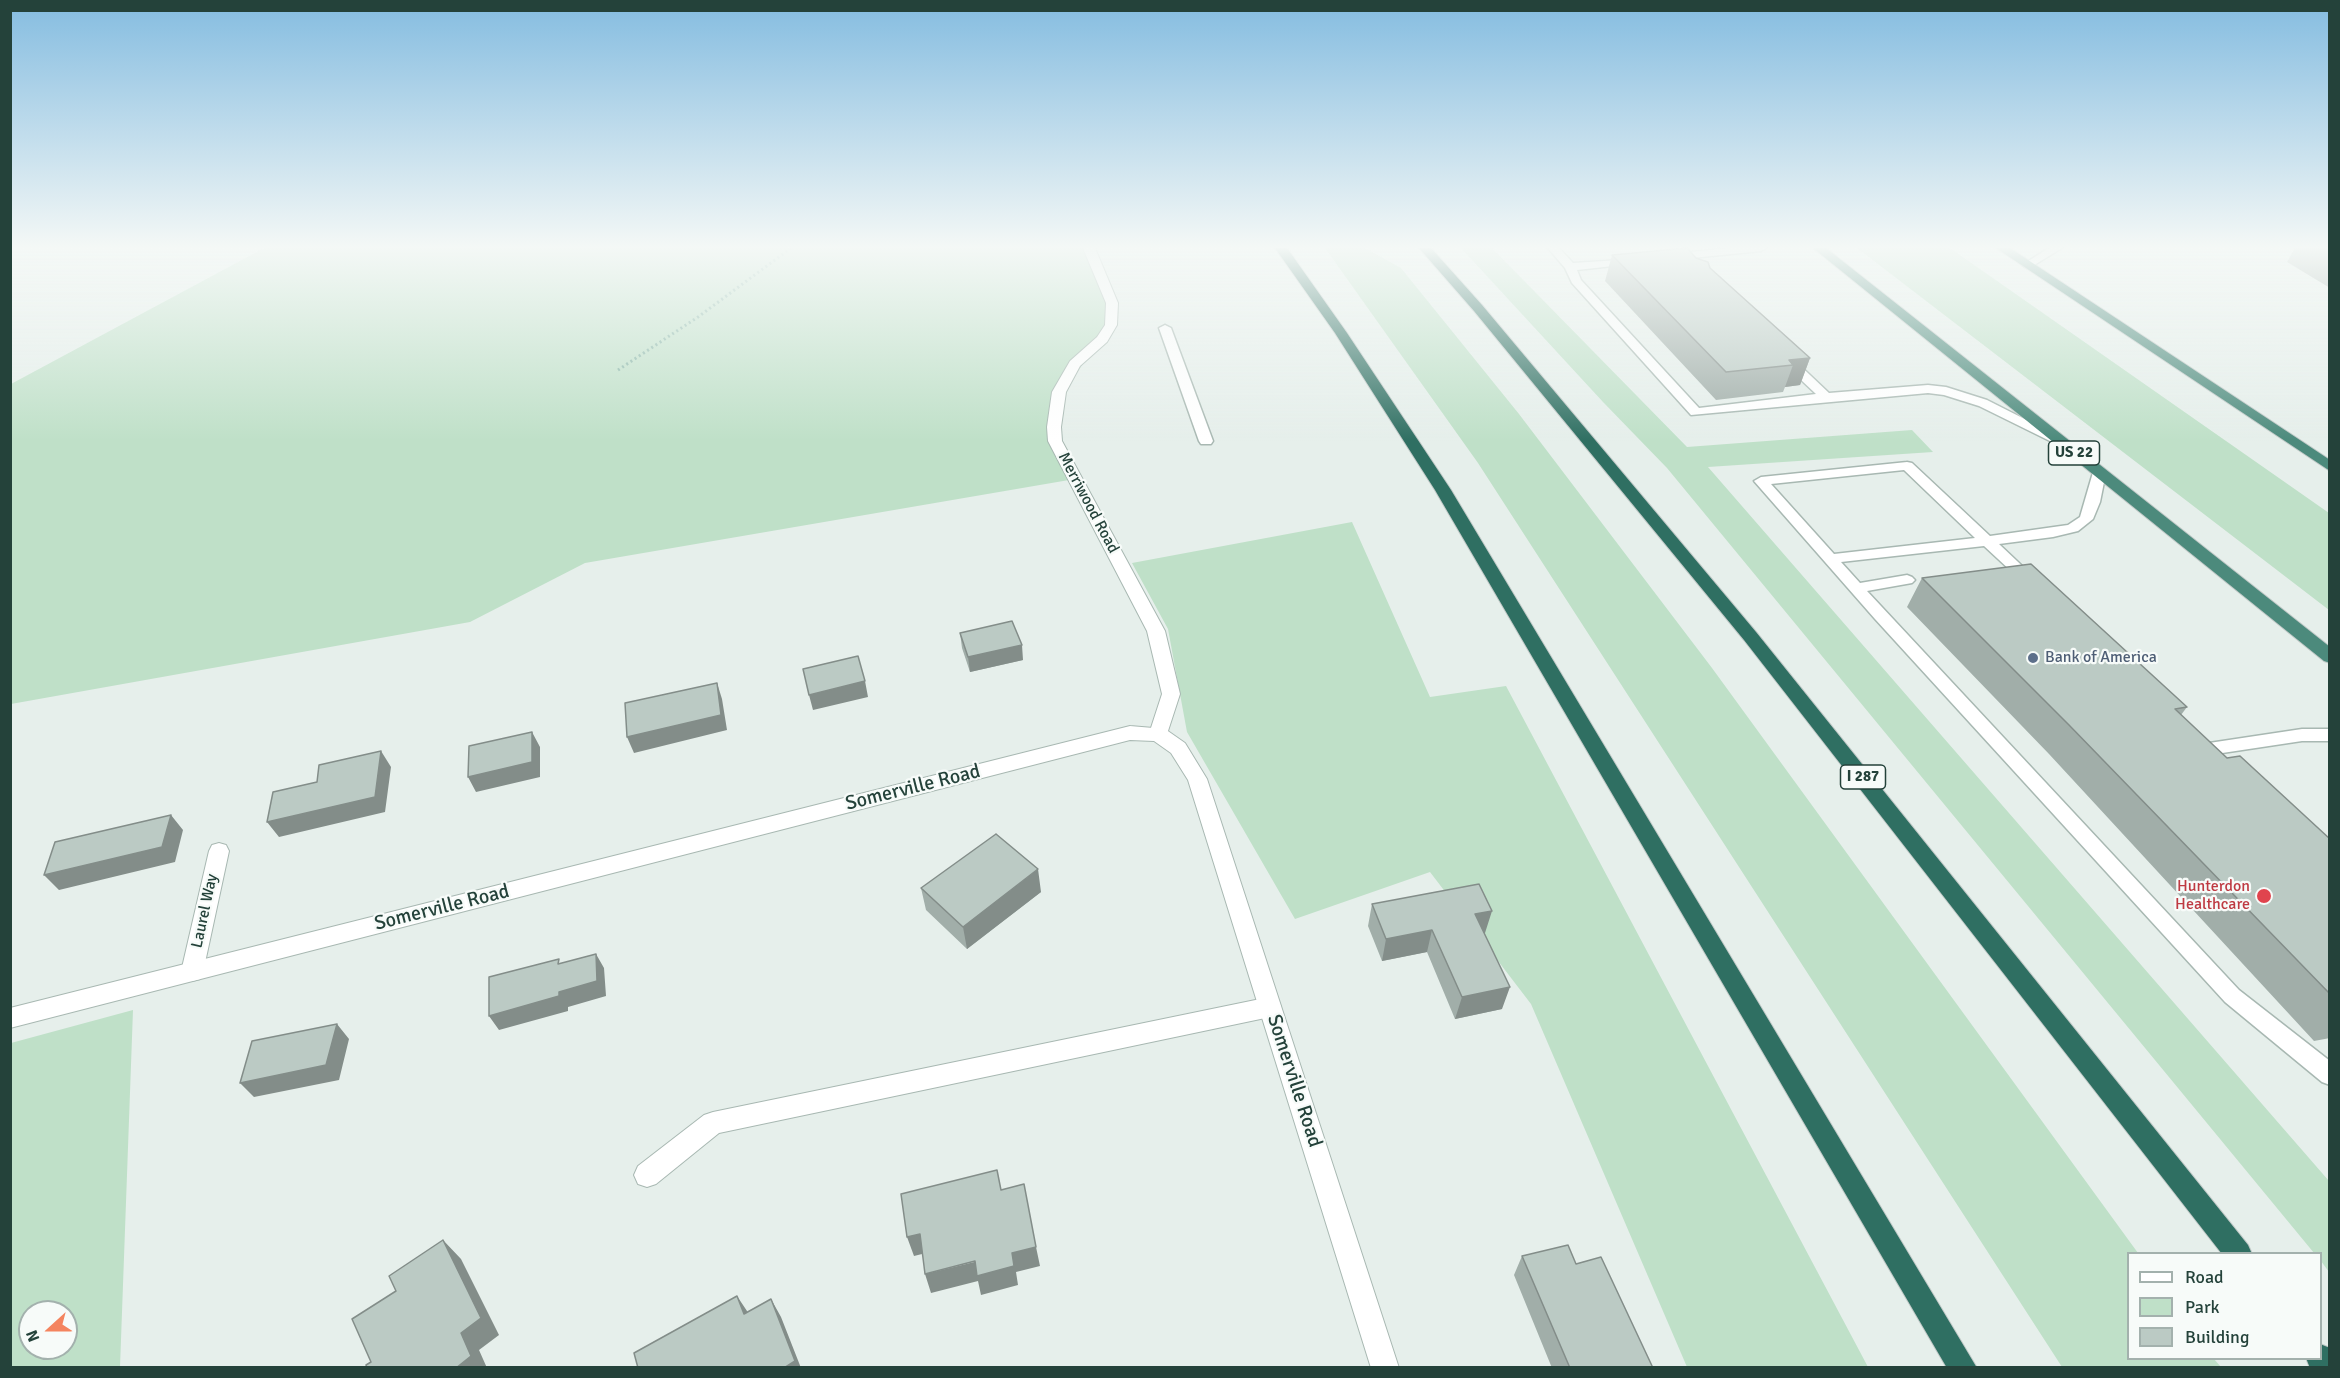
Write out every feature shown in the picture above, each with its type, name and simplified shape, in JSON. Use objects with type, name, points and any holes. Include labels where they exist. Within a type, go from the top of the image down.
[{"type":"highway","points":[[1326,312],[1443,490],[1963,1368]]},
{"type":"highway","name":"I 287","points":[[1482,312],[1750,636],[2236,1252]]},
{"type":"highway","name":"US 22","points":[[1899,312],[2330,657]]},
{"type":"highway","points":[[2098,312],[2330,467]]},
{"type":"street","name":"Merriwood Road","points":[[1112,312],[1112,325],[1102,339],[1075,364],[1059,392],[1054,427],[1055,441],[1156,631],[1172,694],[1158,734]]},
{"type":"street","name":"Somerville Road","points":[[10,1018],[1130,733],[1158,734],[1178,748],[1197,779],[1385,1368]]},
{"type":"street","name":"Laurel Way","points":[[192,972],[219,851]]},
{"type":"street","points":[[647,1175],[713,1123],[1270,1007]]},
{"type":"lane","points":[[1605,312],[1696,412],[1826,397],[1928,389],[1946,391],[1983,403],[2057,439]]},
{"type":"lane","points":[[1165,328],[1206,441]]},
{"type":"lane","points":[[1777,350],[1826,397]]},
{"type":"lane","points":[[2040,591],[1907,466],[1761,481],[1856,588],[2232,996],[2330,1076]]},
{"type":"lane","points":[[1831,559],[2054,533],[2073,528],[2086,519],[2093,502],[2099,472]]},
{"type":"lane","points":[[1993,570],[2015,567]]},
{"type":"lane","points":[[1856,588],[1907,580]]},
{"type":"lane","points":[[2226,766],[2205,745],[2302,735],[2330,735]]},
{"type":"path","points":[[618,370],[704,312]]},
{"type":"green space","points":[[144,312],[1114,312],[1115,317],[1052,409],[1069,480],[585,563],[470,622],[11,704],[11,384]]},
{"type":"green space","points":[[1371,312],[1437,312],[1519,414],[1712,668],[2137,1252],[2127,1252],[2127,1360],[2215,1360],[2221,1367],[2062,1367],[1478,463]]},
{"type":"green space","points":[[1520,312],[1555,312],[1687,447],[1912,430],[1933,452],[1708,467],[2329,1181],[2329,1272],[2322,1262],[2322,1252],[2313,1252],[1667,468]]},
{"type":"green space","points":[[1941,312],[2042,312],[2329,513],[2329,610]]},
{"type":"green space","points":[[1352,522],[1430,697],[1506,686],[1868,1367],[1687,1367],[1531,1004],[1430,872],[1295,919],[1187,732],[1168,629],[1132,563]]},
{"type":"green space","points":[[133,1010],[120,1367],[11,1367],[11,1043]]},
{"type":"building","points":[[1668,312],[1759,312],[1810,358],[1789,360],[1793,365],[1726,372]]},
{"type":"building","points":[[2031,564],[2187,707],[2175,709],[2227,758],[2240,756],[2330,839],[2330,994],[2069,725],[1922,578]]},
{"type":"building","points":[[1012,621],[1022,645],[968,657],[960,633]]},
{"type":"building","points":[[858,656],[865,681],[809,695],[803,669]]},
{"type":"building","points":[[717,683],[721,715],[627,737],[625,703]]},
{"type":"building","points":[[532,732],[532,762],[468,777],[469,746]]},
{"type":"building","points":[[381,751],[375,797],[267,822],[273,792],[317,782],[319,765]]},
{"type":"building","points":[[171,815],[162,847],[44,875],[55,842]]},
{"type":"building","points":[[996,834],[1038,869],[963,927],[921,888]]},
{"type":"building","points":[[1479,884],[1492,911],[1475,914],[1510,987],[1462,997],[1432,930],[1386,939],[1372,904]]},
{"type":"building","points":[[596,954],[597,981],[559,992],[559,996],[489,1016],[489,977],[559,959],[558,964]]},
{"type":"building","points":[[337,1024],[326,1065],[240,1083],[252,1041]]},
{"type":"building","points":[[997,1170],[1001,1190],[1024,1184],[1036,1247],[1012,1253],[1014,1266],[977,1276],[975,1261],[925,1274],[920,1234],[907,1237],[901,1194]]},
{"type":"building","points":[[443,1240],[481,1318],[461,1333],[471,1356],[456,1368],[367,1368],[366,1365],[371,1362],[352,1319],[396,1291],[389,1276]]},
{"type":"building","points":[[1568,1245],[1576,1264],[1601,1257],[1653,1368],[1570,1368],[1522,1256]]},
{"type":"building","points":[[737,1296],[744,1314],[771,1299],[795,1361],[784,1368],[638,1368],[634,1353]]},
{"type":"place","name":"Bank of America","points":[[2033,658]]},
{"type":"place","name":"Hunterdon Healthcare","points":[[2264,896]]}]
